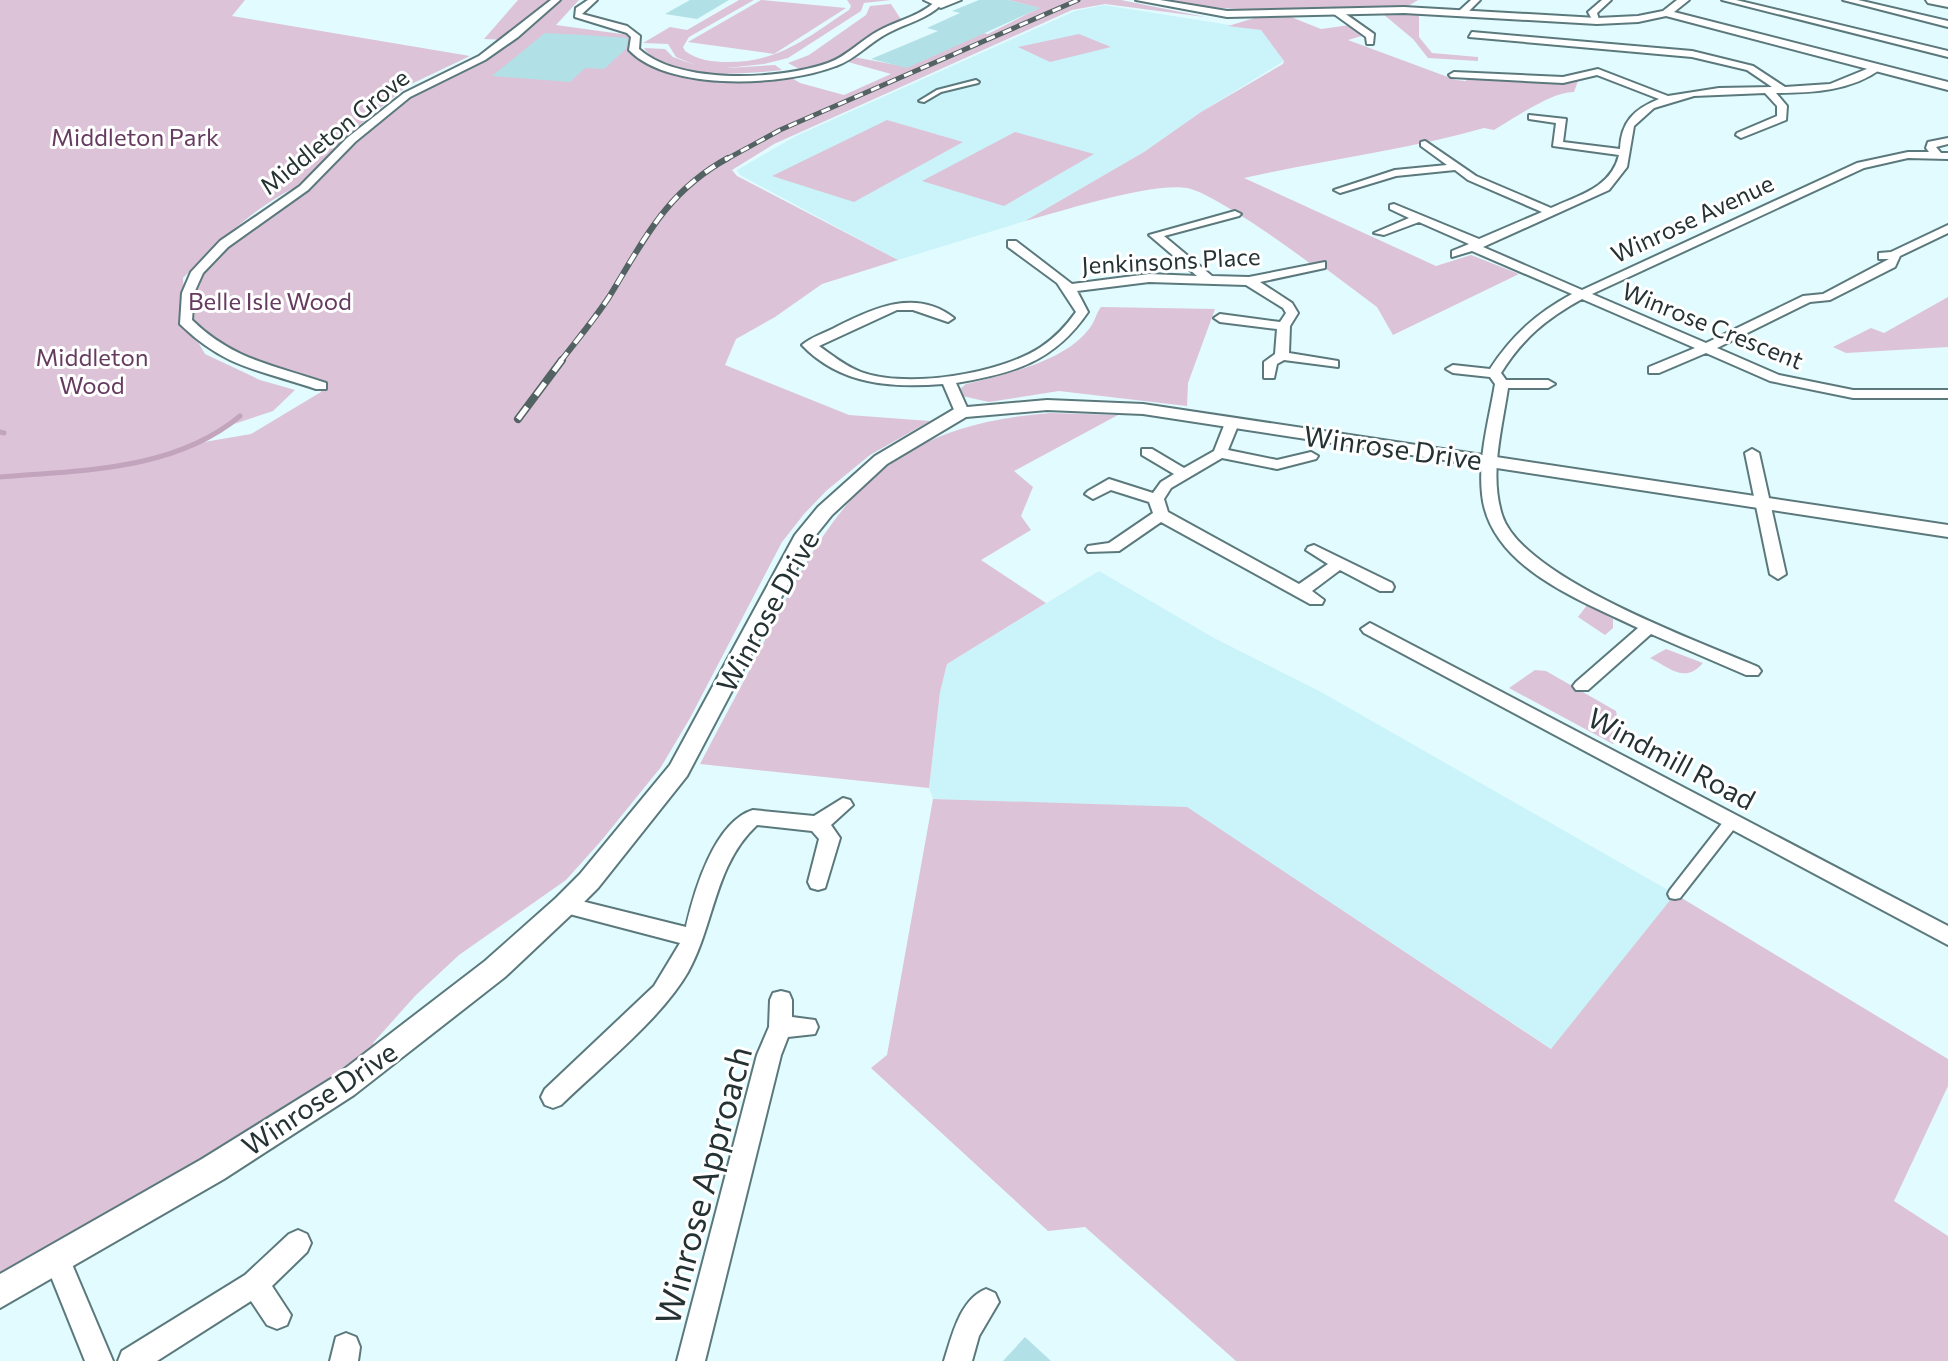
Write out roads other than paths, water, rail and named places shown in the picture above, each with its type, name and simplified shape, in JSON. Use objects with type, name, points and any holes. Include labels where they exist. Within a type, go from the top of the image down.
[{"type":"highway","points":[[1933,0],[1948,3]]},
{"type":"street","name":"Middleton Grove","points":[[321,386],[259,370],[224,355],[203,340],[185,321],[188,293],[197,272],[224,244],[304,188],[351,140],[407,95],[482,58],[556,0]]},
{"type":"street","points":[[593,0],[579,10],[578,15],[588,22],[630,30],[636,36],[634,50],[646,62],[689,75],[731,77],[787,75],[833,65],[884,32],[917,18],[934,2],[956,0]]},
{"type":"street","points":[[1141,0],[1227,14],[1404,10],[1597,21],[1638,19],[1666,13],[1684,0]]},
{"type":"street","points":[[1462,13],[1476,0]]},
{"type":"street","points":[[1597,21],[1592,12],[1607,0]]},
{"type":"street","points":[[1726,0],[1948,54]]},
{"type":"street","points":[[1847,0],[1948,24]]},
{"type":"street","points":[[1337,12],[1371,36],[1370,42]]},
{"type":"street","points":[[1666,13],[1948,86]]},
{"type":"street","points":[[1472,35],[1692,54],[1750,68],[1782,89]]},
{"type":"street","points":[[1456,254],[1605,188],[1621,172],[1627,129],[1634,118],[1670,100],[1694,95],[1836,86],[1877,68]]},
{"type":"street","points":[[1454,75],[1563,80],[1598,72],[1670,100]]},
{"type":"street","points":[[922,101],[939,91],[976,82]]},
{"type":"street","points":[[1741,135],[1782,118],[1782,106],[1768,90]]},
{"type":"street","points":[[1533,117],[1562,121],[1555,149],[1625,153]]},
{"type":"street","name":"Winrose Avenue","points":[[1942,155],[1931,148],[1932,144],[1948,141]]},
{"type":"street","points":[[1425,144],[1490,188],[1552,212]]},
{"type":"street","name":"Winrose Avenue","points":[[1752,671],[1574,589],[1516,552],[1499,529],[1491,502],[1489,461],[1498,378],[1514,341],[1539,317],[1582,294],[1861,165],[1900,156],[1942,155]]},
{"type":"street","points":[[1326,185],[1345,193],[1395,173],[1456,167]]},
{"type":"street","name":"Winrose Crescent","points":[[1394,207],[1705,349],[1800,385],[1865,394],[1948,394]]},
{"type":"street","points":[[1139,238],[1235,214]]},
{"type":"street","points":[[1380,233],[1418,218]]},
{"type":"street","points":[[1654,370],[1705,349],[1807,299],[1826,297],[1855,276],[1891,264],[1895,260],[1894,255],[1948,228]]},
{"type":"street","points":[[1155,235],[1208,279]]},
{"type":"street","points":[[948,318],[905,305],[864,318],[834,336],[802,348],[860,377],[901,382],[948,380],[1020,362],[1066,336],[1082,312],[1053,263],[1031,259],[1012,244]]},
{"type":"street","name":"Jenkinsons Place","points":[[1070,288],[1149,278],[1249,281],[1321,265]]},
{"type":"street","points":[[1249,281],[1288,306],[1292,313],[1284,326],[1282,356]]},
{"type":"street","points":[[893,290],[905,305]]},
{"type":"street","points":[[1220,318],[1284,326]]},
{"type":"street","points":[[1269,375],[1271,362],[1282,356],[1333,364]]},
{"type":"street","points":[[1453,369],[1548,384]]},
{"type":"street","points":[[948,380],[962,412]]},
{"type":"street","name":"Winrose Drive","points":[[0,1292],[213,1169],[344,1086],[495,969],[565,905],[589,881],[679,770],[802,539],[825,511],[881,460],[962,412],[1047,405],[1103,405],[1948,531]]},
{"type":"street","points":[[1094,549],[1113,548],[1158,506],[1166,485],[1220,453],[1232,423]]},
{"type":"street","points":[[1147,452],[1184,474]]},
{"type":"street","points":[[1220,453],[1277,465],[1311,456]]},
{"type":"street","points":[[1752,453],[1778,574]]},
{"type":"street","points":[[1093,494],[1109,484],[1158,506],[1172,523],[1316,600]]},
{"type":"street","points":[[1314,550],[1386,587]]},
{"type":"street","points":[[1300,592],[1339,563]]},
{"type":"street","points":[[1582,686],[1650,626]]},
{"type":"street","name":"Windmill Road","points":[[1370,629],[1948,936]]},
{"type":"street","points":[[818,824],[843,805]]},
{"type":"street","points":[[553,1097],[662,993],[694,938],[711,871],[735,831],[753,817],[818,824],[830,838],[818,882]]},
{"type":"street","points":[[1675,894],[1732,821]]},
{"type":"street","points":[[565,905],[694,938]]},
{"type":"street","name":"Winrose Approach","points":[[691,1361],[769,1055],[780,1027],[781,1000]]},
{"type":"street","name":"Winrose Approach","points":[[780,1027],[807,1027]]},
{"type":"street","points":[[132,1361],[254,1284],[298,1243]]},
{"type":"street","points":[[57,1259],[99,1361]]},
{"type":"street","points":[[254,1284],[277,1315]]},
{"type":"street","points":[[958,1361],[967,1330],[986,1302]]},
{"type":"waterway","points":[[0,477],[95,469],[157,458],[214,434],[240,416]]},
{"type":"waterway","points":[[0,432],[4,433]]},
{"type":"railway","points":[[725,160],[780,130],[1078,0]]},
{"type":"railway","points":[[560,362],[603,306],[658,219],[688,186],[728,158]]},
{"type":"railway","points":[[518,419],[562,360]]},
{"type":"park label","name":"Middleton Park","points":[[135,136]]},
{"type":"park label","name":"Belle Isle Wood","points":[[270,300]]},
{"type":"park label","name":"Middleton Wood","points":[[92,370]]}]
